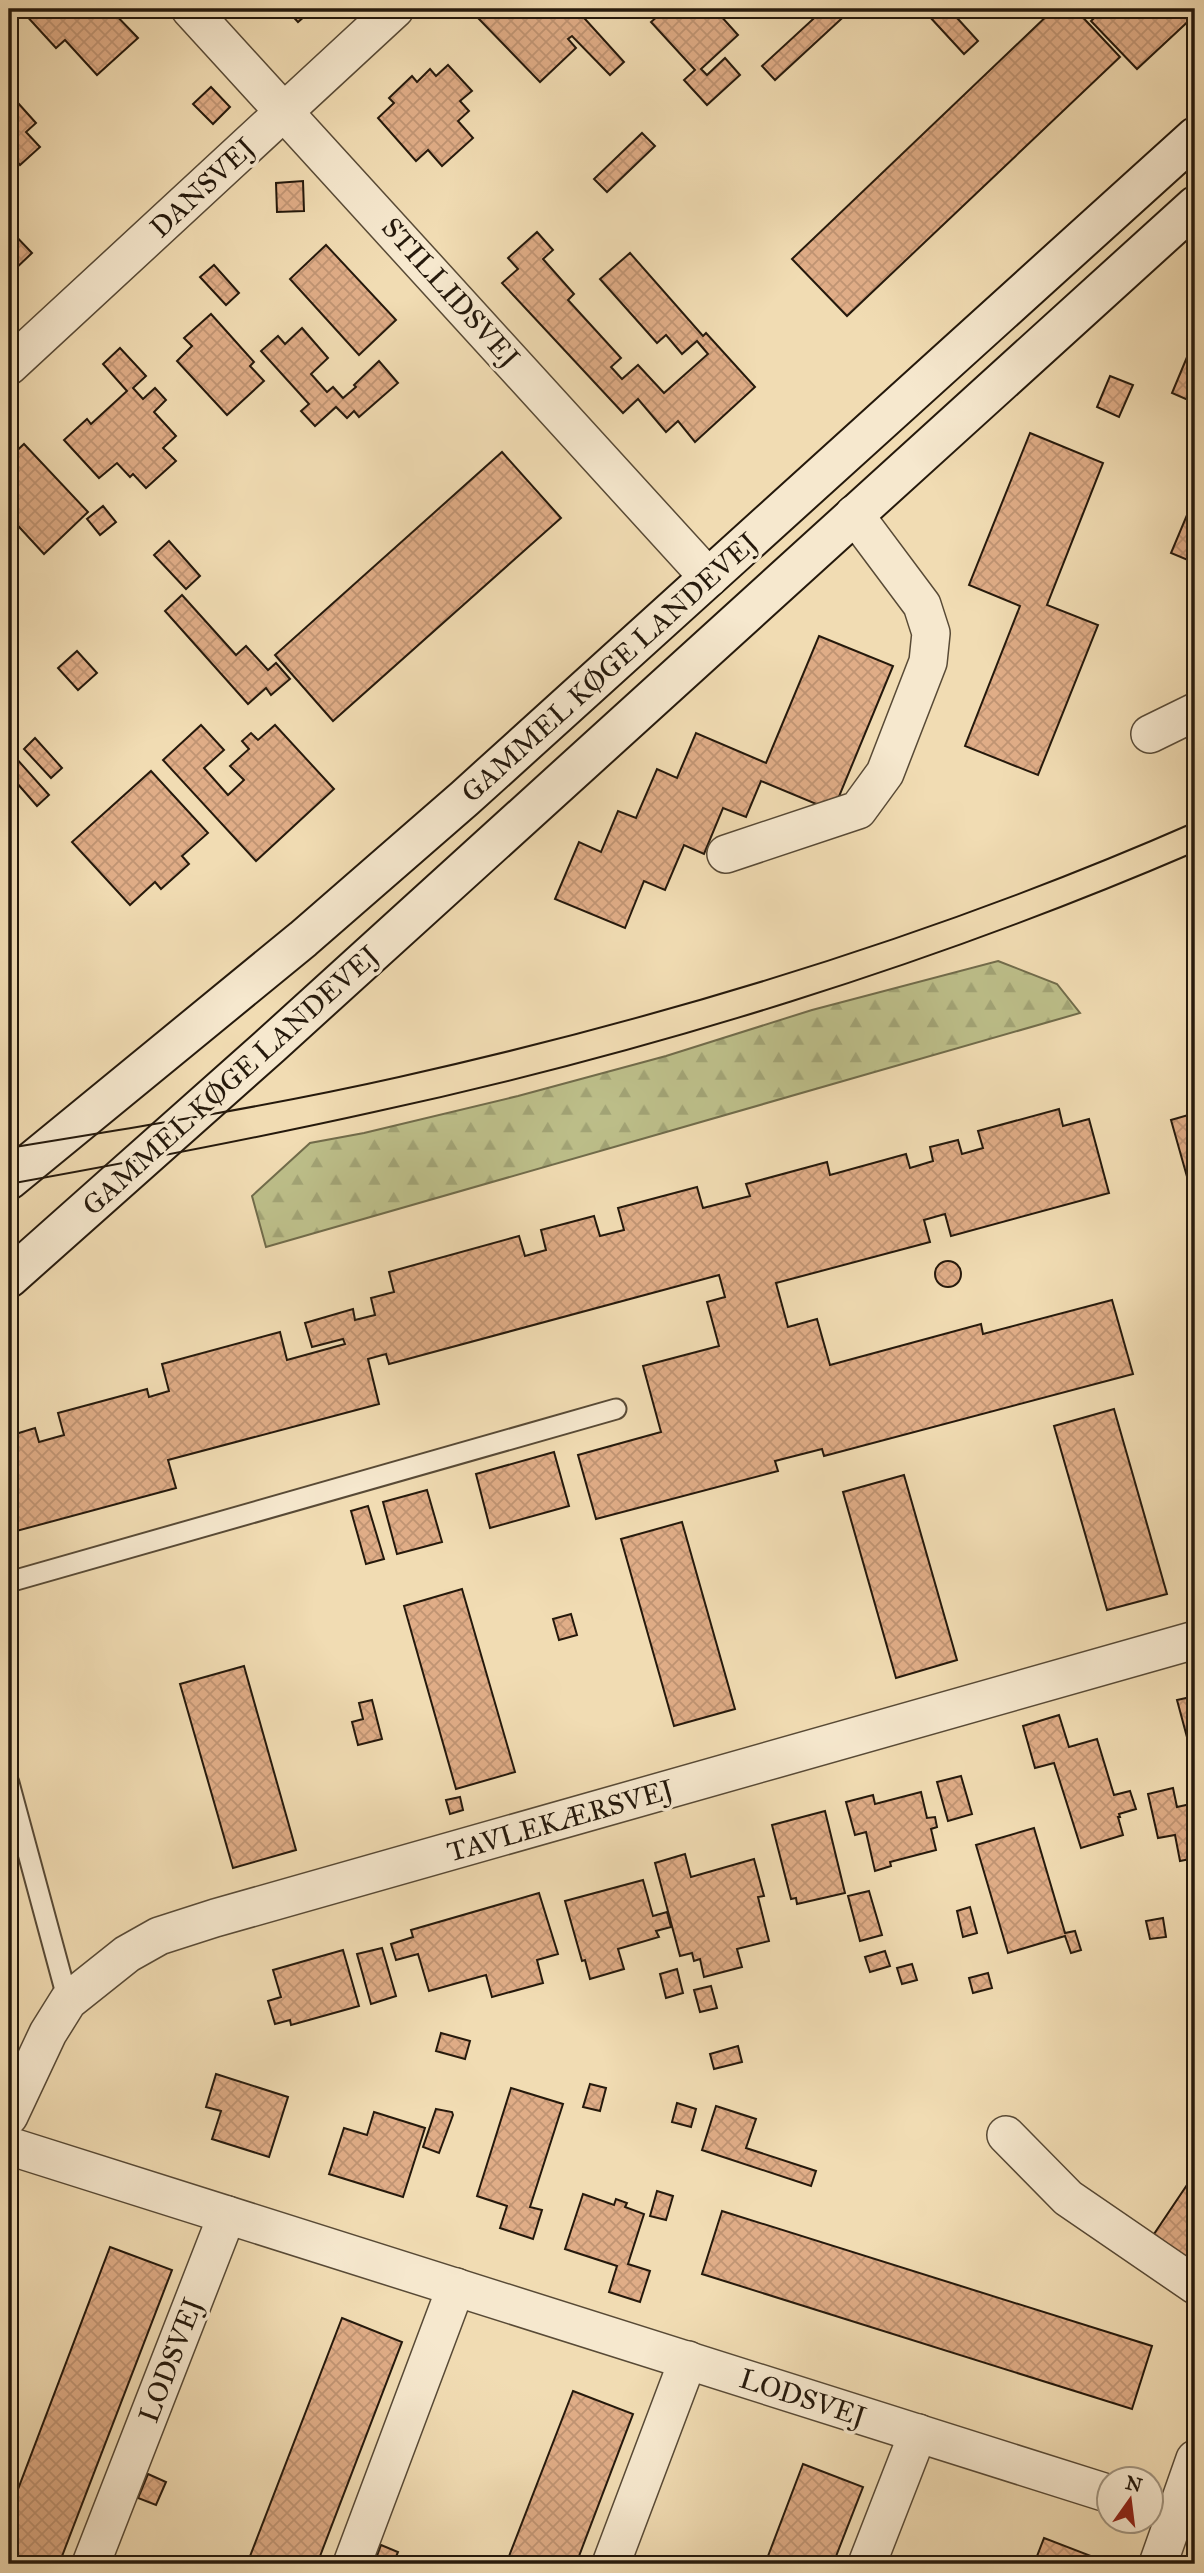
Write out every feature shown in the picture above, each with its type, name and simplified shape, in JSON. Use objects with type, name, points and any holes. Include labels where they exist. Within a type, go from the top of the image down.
[{"type":"main road","name":"GAMMEL KØGE LANDEVEJ","points":[[9,1180],[303,939],[465,798],[1195,137]]},
{"type":"main road","name":"GAMMEL KØGE LANDEVEJ","points":[[9,1278],[271,1045],[1195,206]]},
{"type":"street","name":"STILLIDSVEJ","points":[[190,9],[285,110],[709,578]]},
{"type":"street","name":"DANSVEJ","points":[[9,366],[395,9]]},
{"type":"street","points":[[726,854],[858,810],[886,773],[928,662],[931,632],[922,605],[854,514]]},
{"type":"street","points":[[1150,734],[1195,712]]},
{"type":"street","name":"TAVLEKÆRSVEJ","points":[[9,2116],[48,2033],[68,2001],[127,1954],[159,1936],[215,1917],[1195,1640]]},
{"type":"street","points":[[1006,2135],[1068,2198],[1195,2285]]},
{"type":"street","name":"LODSVEJ","points":[[9,2146],[1096,2490]]},
{"type":"street","name":"LODSVEJ","points":[[91,2564],[227,2215]]},
{"type":"street","points":[[352,2563],[456,2287]]},
{"type":"street","points":[[611,2564],[688,2360]]},
{"type":"street","points":[[867,2564],[918,2433]]},
{"type":"street","points":[[1158,2564],[1195,2459]]},
{"type":"lane","points":[[9,1582],[616,1409]]},
{"type":"lane","points":[[9,1783],[68,2001]]},
{"type":"green space","points":[[998,961],[1057,984],[1080,1013],[266,1247],[252,1196],[310,1143],[364,1133],[518,1096],[666,1056],[812,1010]]},
{"type":"building","points":[[29,9],[110,9],[138,38],[97,75],[65,40],[56,48],[24,13]]},
{"type":"building","points":[[286,9],[313,9],[298,22]]},
{"type":"building","points":[[487,9],[576,9],[624,62],[610,75],[572,36],[568,39],[576,48],[540,82],[478,18]]},
{"type":"building","points":[[666,9],[724,9],[719,14],[738,35],[701,69],[707,75],[725,58],[740,75],[707,105],[684,80],[695,70],[651,22]]},
{"type":"building","points":[[824,9],[852,9],[775,80],[762,66]]},
{"type":"building","points":[[938,9],[949,9],[978,41],[964,54],[929,16]]},
{"type":"building","points":[[1054,9],[1075,9],[1120,57],[847,316],[792,259]]},
{"type":"building","points":[[1104,9],[1195,9],[1195,15],[1137,69],[1091,21]]},
{"type":"building","points":[[448,65],[472,91],[460,101],[469,111],[458,121],[473,138],[442,166],[428,150],[416,161],[378,118],[394,103],[389,98],[412,76],[417,82],[430,69],[436,76]]},
{"type":"building","points":[[211,87],[230,107],[213,124],[193,104]]},
{"type":"building","points":[[9,93],[36,123],[26,132],[40,147],[20,165],[9,153]]},
{"type":"building","points":[[642,133],[655,146],[607,192],[594,179]]},
{"type":"building","points":[[303,181],[304,211],[277,212],[276,183]]},
{"type":"building","points":[[9,229],[32,253],[13,271],[9,267]]},
{"type":"building","points":[[537,232],[553,250],[543,259],[574,294],[568,300],[621,358],[611,367],[622,379],[638,365],[664,393],[708,354],[697,341],[682,354],[666,335],[657,343],[600,279],[630,253],[703,336],[706,333],[755,387],[695,442],[678,421],[666,432],[638,399],[623,413],[502,283],[518,269],[508,258]]},
{"type":"building","points":[[326,245],[396,320],[359,355],[290,279]]},
{"type":"building","points":[[214,265],[239,293],[226,305],[200,277]]},
{"type":"building","points":[[211,314],[254,362],[250,366],[264,381],[227,415],[177,361],[192,346],[184,338]]},
{"type":"building","points":[[302,328],[328,358],[311,374],[327,392],[333,387],[343,398],[379,361],[398,383],[359,417],[354,411],[347,418],[336,407],[315,426],[301,411],[309,404],[261,351],[278,336],[285,344]]},
{"type":"building","points":[[1195,338],[1195,403],[1172,393]]},
{"type":"building","points":[[120,348],[146,376],[133,388],[143,399],[155,388],[166,400],[154,412],[176,436],[163,448],[176,461],[146,488],[133,474],[130,477],[117,463],[99,478],[64,440],[87,419],[91,424],[127,391],[103,364]]},
{"type":"building","points":[[1110,376],[1133,385],[1119,417],[1097,407]]},
{"type":"building","points":[[1030,433],[1103,463],[1047,605],[1098,625],[1038,775],[965,746],[1020,606],[969,585]]},
{"type":"building","points":[[24,444],[88,512],[44,554],[9,516],[9,458]]},
{"type":"building","points":[[502,452],[561,518],[333,721],[275,655]]},
{"type":"building","points":[[1195,496],[1195,563],[1171,553]]},
{"type":"building","points":[[103,506],[116,522],[100,535],[87,519]]},
{"type":"building","points":[[169,541],[200,576],[186,589],[154,555]]},
{"type":"building","points":[[182,595],[236,655],[246,646],[268,670],[276,663],[290,679],[271,695],[266,688],[248,704],[165,611]]},
{"type":"building","points":[[819,636],[893,666],[833,811],[761,781],[746,817],[723,808],[704,854],[684,845],[665,890],[644,881],[625,928],[555,899],[579,842],[601,852],[618,811],[636,818],[657,769],[677,778],[696,733],[766,763]]},
{"type":"building","points":[[77,651],[97,673],[78,690],[58,668]]},
{"type":"building","points":[[201,725],[224,750],[204,768],[228,795],[244,780],[230,766],[249,749],[242,741],[251,733],[258,740],[275,725],[334,789],[256,861],[163,760]]},
{"type":"building","points":[[35,738],[62,768],[51,778],[24,749]]},
{"type":"building","points":[[15,757],[49,795],[37,806],[9,774],[9,763]]},
{"type":"building","points":[[151,771],[208,833],[182,856],[189,864],[161,889],[155,882],[130,905],[72,842]]},
{"type":"building","points":[[1059,1109],[1063,1126],[1089,1119],[1109,1193],[951,1236],[945,1214],[924,1220],[930,1242],[776,1283],[788,1327],[817,1319],[830,1365],[981,1324],[983,1334],[1112,1300],[1133,1374],[824,1456],[822,1449],[775,1461],[778,1471],[596,1519],[578,1455],[661,1432],[643,1366],[719,1346],[707,1302],[725,1297],[719,1275],[389,1364],[386,1354],[368,1359],[379,1404],[168,1460],[176,1488],[9,1533],[9,1436],[35,1428],[39,1442],[64,1435],[58,1413],[147,1389],[149,1397],[169,1391],[162,1364],[280,1332],[287,1360],[345,1344],[343,1339],[312,1347],[305,1323],[353,1309],[355,1320],[375,1315],[371,1298],[394,1292],[389,1272],[519,1236],[525,1256],[546,1250],[541,1230],[594,1216],[600,1236],[624,1230],[618,1208],[697,1187],[703,1208],[750,1196],[746,1184],[827,1162],[830,1175],[906,1154],[910,1168],[933,1161],[930,1147],[958,1140],[962,1154],[983,1148],[978,1131]]},
{"type":"building","points":[[1195,1113],[1195,1205],[1171,1120]]},
{"type":"building","points":[[948,1261],[957,1265],[961,1274],[957,1283],[948,1287],[939,1283],[935,1274],[939,1265]]},
{"type":"building","points":[[1114,1409],[1167,1594],[1107,1610],[1054,1426]]},
{"type":"building","points":[[554,1452],[569,1506],[490,1528],[476,1474]]},
{"type":"building","points":[[904,1475],[957,1660],[896,1678],[843,1492]]},
{"type":"building","points":[[427,1490],[442,1542],[397,1554],[383,1502]]},
{"type":"building","points":[[368,1506],[384,1559],[366,1564],[351,1511]]},
{"type":"building","points":[[682,1522],[735,1709],[674,1726],[621,1539]]},
{"type":"building","points":[[462,1589],[515,1772],[456,1789],[404,1606]]},
{"type":"building","points":[[571,1614],[577,1635],[559,1640],[553,1619]]},
{"type":"building","points":[[244,1666],[296,1850],[233,1868],[180,1684]]},
{"type":"building","points":[[1195,1696],[1195,1751],[1191,1752],[1177,1700]]},
{"type":"building","points":[[372,1700],[382,1739],[358,1745],[352,1722],[363,1719],[359,1703]]},
{"type":"building","points":[[1059,1715],[1069,1747],[1097,1739],[1114,1795],[1130,1791],[1136,1809],[1119,1814],[1123,1835],[1081,1848],[1054,1763],[1035,1768],[1023,1726]]},
{"type":"building","points":[[961,1776],[972,1814],[948,1821],[937,1782]]},
{"type":"building","points":[[1173,1788],[1177,1807],[1195,1803],[1195,1858],[1180,1861],[1175,1835],[1158,1838],[1148,1794]]},
{"type":"building","points":[[921,1792],[927,1818],[935,1817],[937,1827],[931,1829],[936,1850],[890,1862],[891,1866],[875,1871],[866,1832],[855,1835],[846,1802],[873,1795],[875,1804]]},
{"type":"building","points":[[460,1797],[463,1810],[450,1814],[446,1800]]},
{"type":"building","points":[[825,1811],[845,1893],[797,1904],[796,1898],[791,1899],[772,1825]]},
{"type":"building","points":[[1034,1828],[1065,1933],[1075,1931],[1081,1950],[1071,1953],[1065,1936],[1008,1953],[976,1845]]},
{"type":"building","points":[[685,1854],[691,1877],[754,1859],[764,1896],[758,1897],[769,1941],[737,1949],[742,1967],[704,1977],[700,1959],[694,1961],[692,1953],[680,1956],[655,1863]]},
{"type":"building","points":[[643,1880],[653,1916],[667,1912],[671,1927],[656,1931],[659,1937],[618,1949],[624,1969],[590,1979],[585,1960],[582,1961],[565,1901]]},
{"type":"building","points":[[869,1891],[882,1935],[860,1941],[848,1896]]},
{"type":"building","points":[[539,1893],[558,1954],[537,1960],[543,1983],[492,1997],[486,1975],[429,1991],[418,1954],[396,1960],[391,1944],[413,1937],[411,1930]]},
{"type":"building","points":[[970,1907],[977,1933],[963,1937],[957,1911]]},
{"type":"building","points":[[1163,1918],[1166,1937],[1150,1939],[1146,1921]]},
{"type":"building","points":[[382,1948],[396,1996],[371,2004],[357,1954]]},
{"type":"building","points":[[343,1950],[359,2006],[291,2025],[290,2020],[275,2024],[268,2001],[281,1997],[273,1970]]},
{"type":"building","points":[[885,1951],[890,1966],[870,1972],[865,1957]]},
{"type":"building","points":[[912,1964],[917,1980],[902,1984],[897,1968]]},
{"type":"building","points":[[677,1969],[683,1993],[666,1998],[660,1974]]},
{"type":"building","points":[[988,1973],[992,1988],[973,1993],[969,1978]]},
{"type":"building","points":[[711,1986],[717,2008],[700,2012],[694,1990]]},
{"type":"building","points":[[441,2033],[470,2041],[465,2059],[436,2051]]},
{"type":"building","points":[[738,2046],[742,2062],[714,2069],[710,2054]]},
{"type":"building","points":[[216,2074],[288,2097],[269,2157],[212,2139],[221,2111],[206,2107]]},
{"type":"building","points":[[590,2084],[606,2088],[600,2111],[583,2107]]},
{"type":"building","points":[[511,2088],[563,2104],[530,2207],[542,2210],[533,2239],[500,2228],[507,2206],[477,2196]]},
{"type":"building","points":[[677,2103],[696,2109],[691,2127],[672,2122]]},
{"type":"building","points":[[716,2106],[756,2119],[746,2148],[816,2171],[811,2186],[702,2150]]},
{"type":"building","points":[[436,2109],[452,2112],[453,2115],[439,2153],[423,2147]]},
{"type":"building","points":[[374,2112],[425,2128],[403,2197],[329,2174],[344,2128],[367,2135]]},
{"type":"building","points":[[1195,2173],[1195,2271],[1150,2240]]},
{"type":"building","points":[[657,2191],[673,2196],[666,2220],[650,2216]]},
{"type":"building","points":[[583,2194],[614,2205],[616,2199],[627,2203],[625,2207],[644,2214],[628,2264],[650,2271],[640,2302],[609,2292],[617,2266],[565,2249]]},
{"type":"building","points":[[722,2211],[1152,2346],[1132,2409],[702,2274]]},
{"type":"building","points":[[110,2247],[172,2270],[59,2564],[9,2564],[9,2513]]},
{"type":"building","points":[[342,2318],[402,2342],[317,2564],[247,2564]]},
{"type":"building","points":[[573,2391],[633,2414],[576,2564],[506,2564]]},
{"type":"building","points":[[803,2464],[863,2487],[833,2564],[765,2564]]},
{"type":"building","points":[[148,2474],[166,2482],[156,2505],[138,2498]]},
{"type":"building","points":[[1044,2538],[1104,2561],[1103,2564],[1034,2564]]},
{"type":"building","points":[[381,2545],[398,2552],[393,2564],[374,2564]]},
{"type":"tram line","points":[[9,1148],[204,1116],[351,1088],[602,1027],[803,969],[903,936],[1099,863],[1195,822]]},
{"type":"tram line","points":[[9,1184],[374,1112],[583,1062],[687,1033],[894,968],[1096,893],[1195,852]]}]
